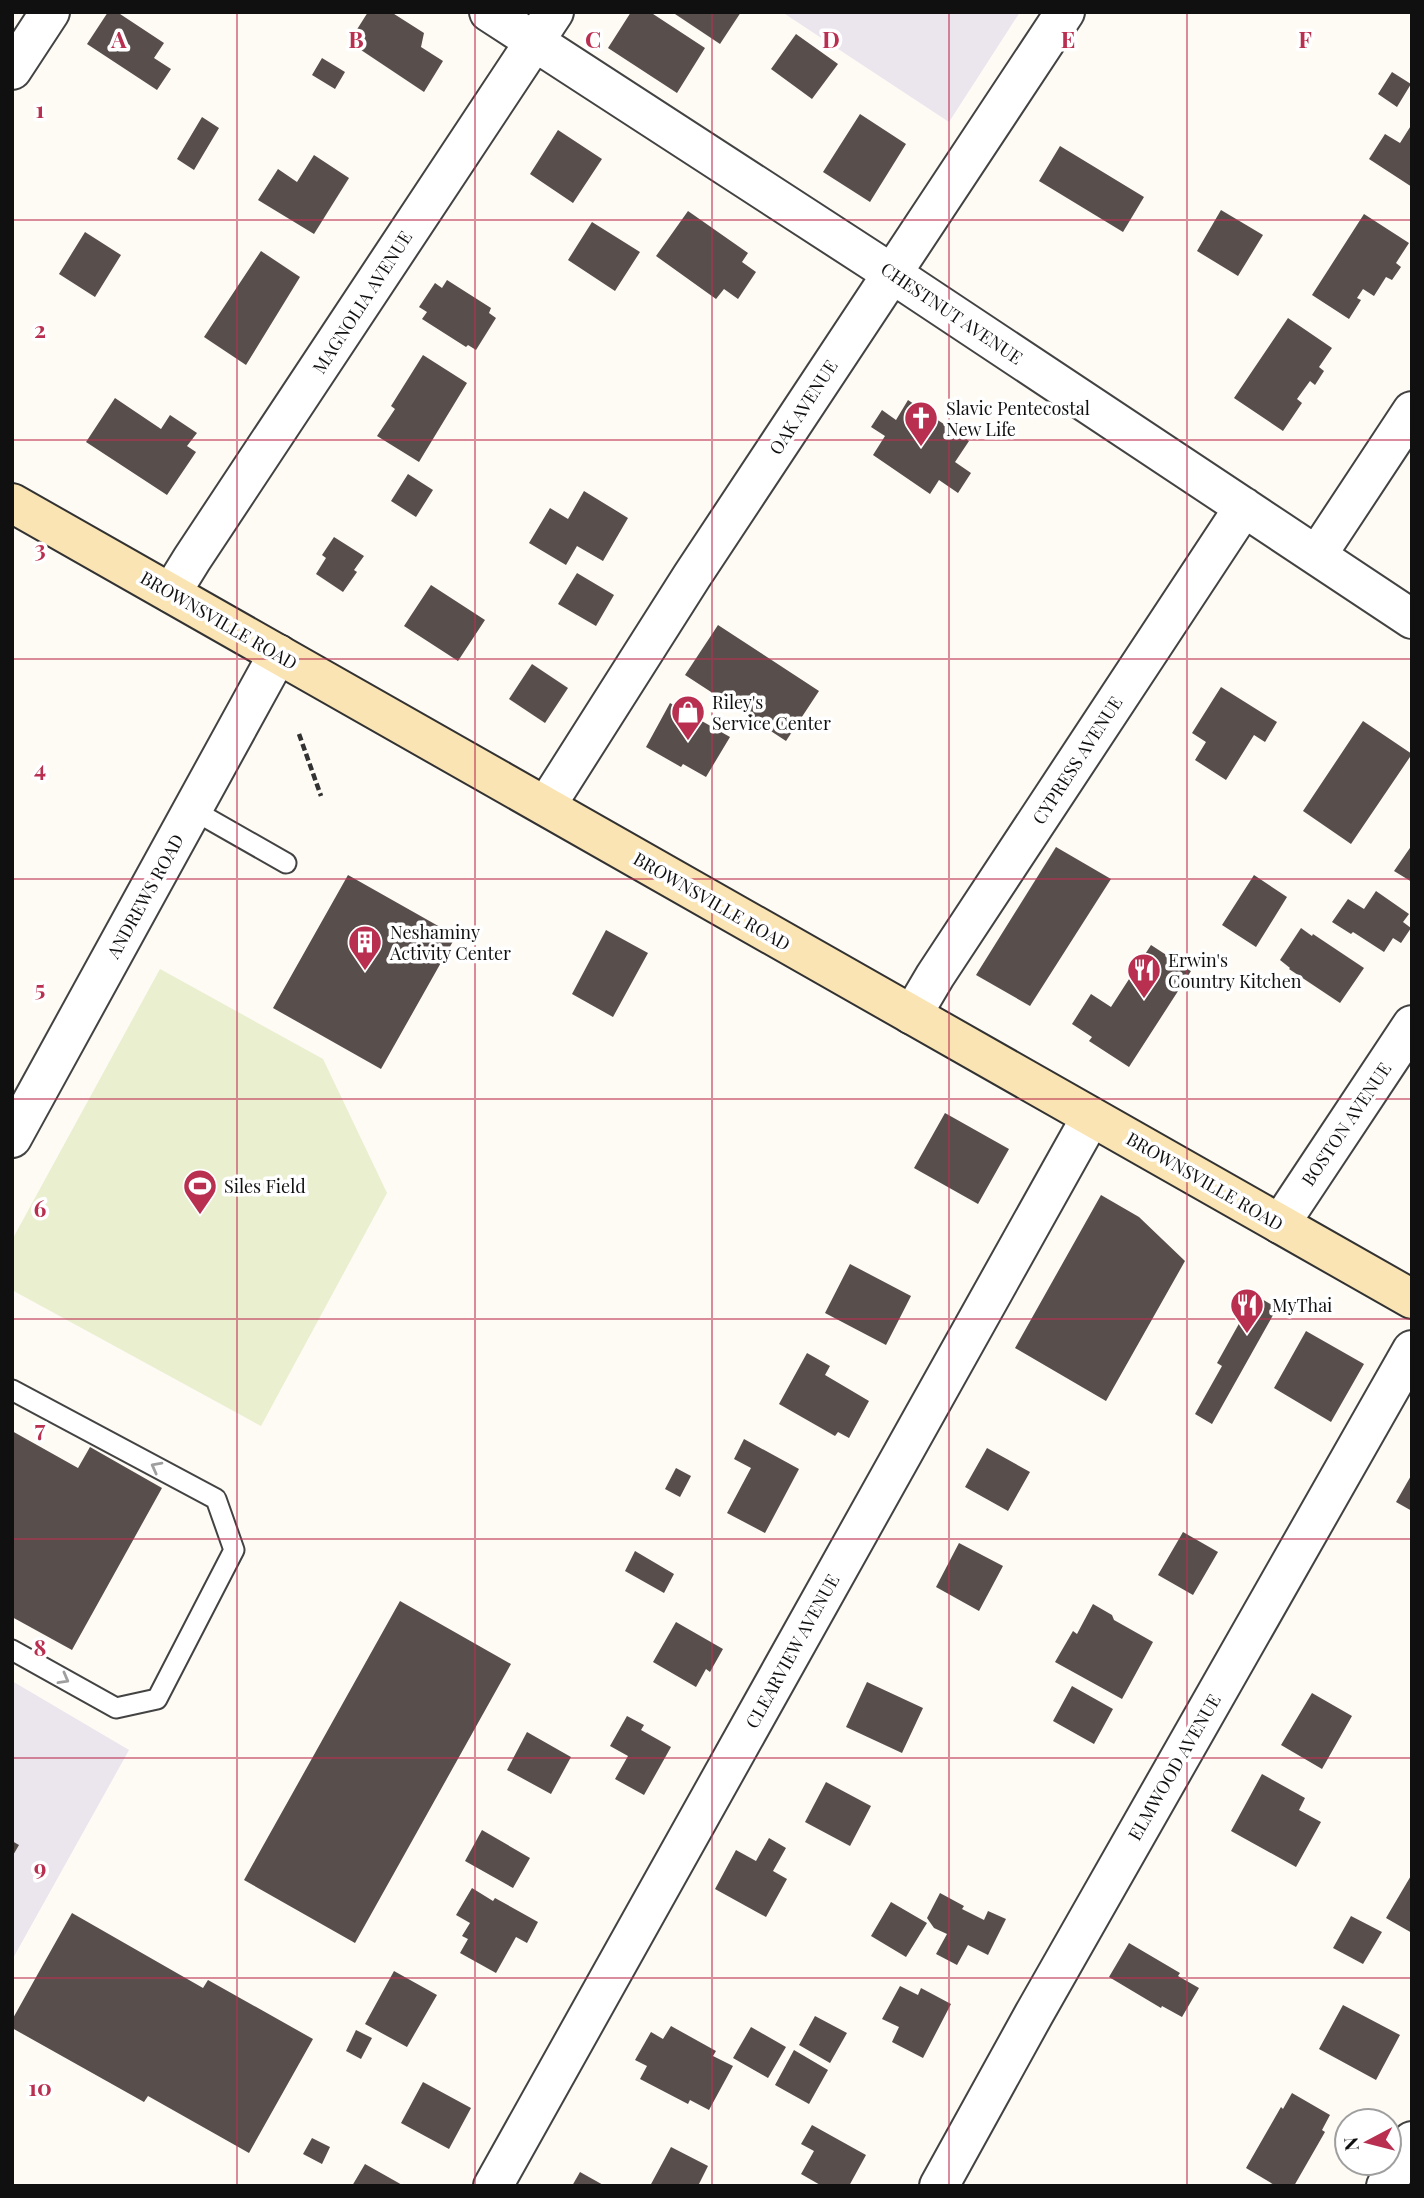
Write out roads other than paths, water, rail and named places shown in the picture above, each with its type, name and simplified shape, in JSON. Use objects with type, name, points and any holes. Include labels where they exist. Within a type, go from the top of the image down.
[{"type":"street","points":[[12,70],[50,12]]},
{"type":"street","name":"CHESTNUT AVENUE","points":[[489,12],[544,27],[891,273],[1412,619]]},
{"type":"street","name":"OAK AVENUE","points":[[546,806],[692,576],[1065,12]]},
{"type":"street","name":"MAGNOLIA AVENUE","points":[[171,593],[544,27]]},
{"type":"street","points":[[1317,555],[1412,411]]},
{"type":"street","name":"BROWNSVILLE ROAD","points":[[12,503],[1412,1299]]},
{"type":"street","name":"CYPRESS AVENUE","points":[[912,1015],[1244,507]]},
{"type":"street","name":"ANDREWS ROAD","points":[[17,1118],[193,810],[278,654]]},
{"type":"street","name":"BOSTON AVENUE","points":[[1280,1224],[1412,1025]]},
{"type":"street","name":"CLEARVIEW AVENUE","points":[[493,2186],[1091,1116]]},
{"type":"street","name":"ELMWOOD AVENUE","points":[[939,2186],[1412,1350]]},
{"type":"street","points":[[1386,2186],[1412,2141]]},
{"type":"lane","points":[[193,810],[286,863]]},
{"type":"lane","points":[[12,1390],[216,1499],[234,1550],[157,1699],[116,1708],[12,1650]]},
{"type":"place","name":"Slavic Pentecostal New Life","points":[[921,448]]},
{"type":"place","name":"Riley's Service Center","points":[[688,742]]},
{"type":"place","name":"Neshaminy Activity Center","points":[[365,972]]},
{"type":"place","name":"Erwin's Country Kitchen","points":[[1144,1000]]},
{"type":"place","name":"Siles Field","points":[[200,1216]]},
{"type":"place","name":"MyThai","points":[[1247,1335]]}]
